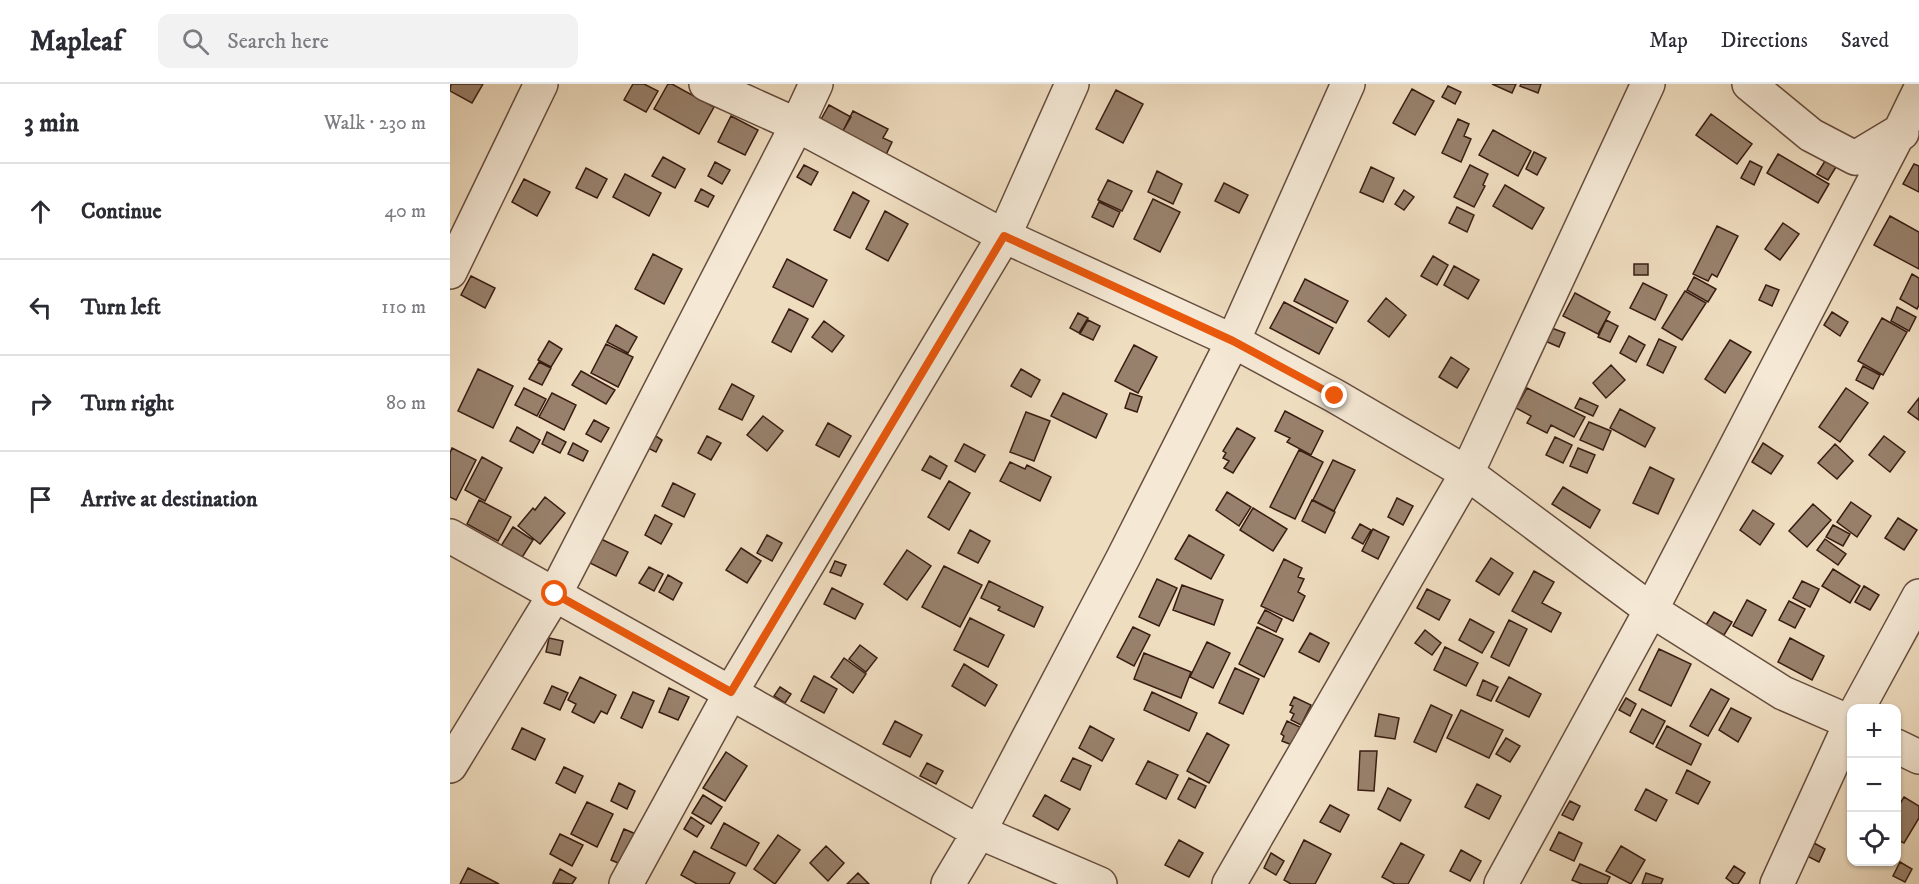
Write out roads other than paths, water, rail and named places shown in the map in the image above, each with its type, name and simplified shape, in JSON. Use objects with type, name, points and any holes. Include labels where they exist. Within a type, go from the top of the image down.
[{"type":"street","points":[[450,272],[540,84]]},
{"type":"street","points":[[706,84],[797,125],[1004,236],[1233,341],[1335,396],[1467,473],[1651,610],[1783,693],[1847,716]]},
{"type":"street","points":[[450,766],[555,594],[816,84]]},
{"type":"street","points":[[626,884],[731,692],[1004,236],[1072,84]]},
{"type":"street","points":[[948,884],[979,832],[1118,568],[1233,341],[1348,84]]},
{"type":"street","points":[[1229,884],[1467,473],[1648,84]]},
{"type":"street","points":[[1749,84],[1811,135],[1855,158],[1910,137]]},
{"type":"street","points":[[1501,884],[1910,137],[1919,92]]},
{"type":"street","points":[[450,536],[979,832],[1100,884]]},
{"type":"street","points":[[1861,704],[1919,596]]},
{"type":"street","points":[[1776,884],[1847,731]]},
{"type":"street","points":[[1901,748],[1919,757]]}]
